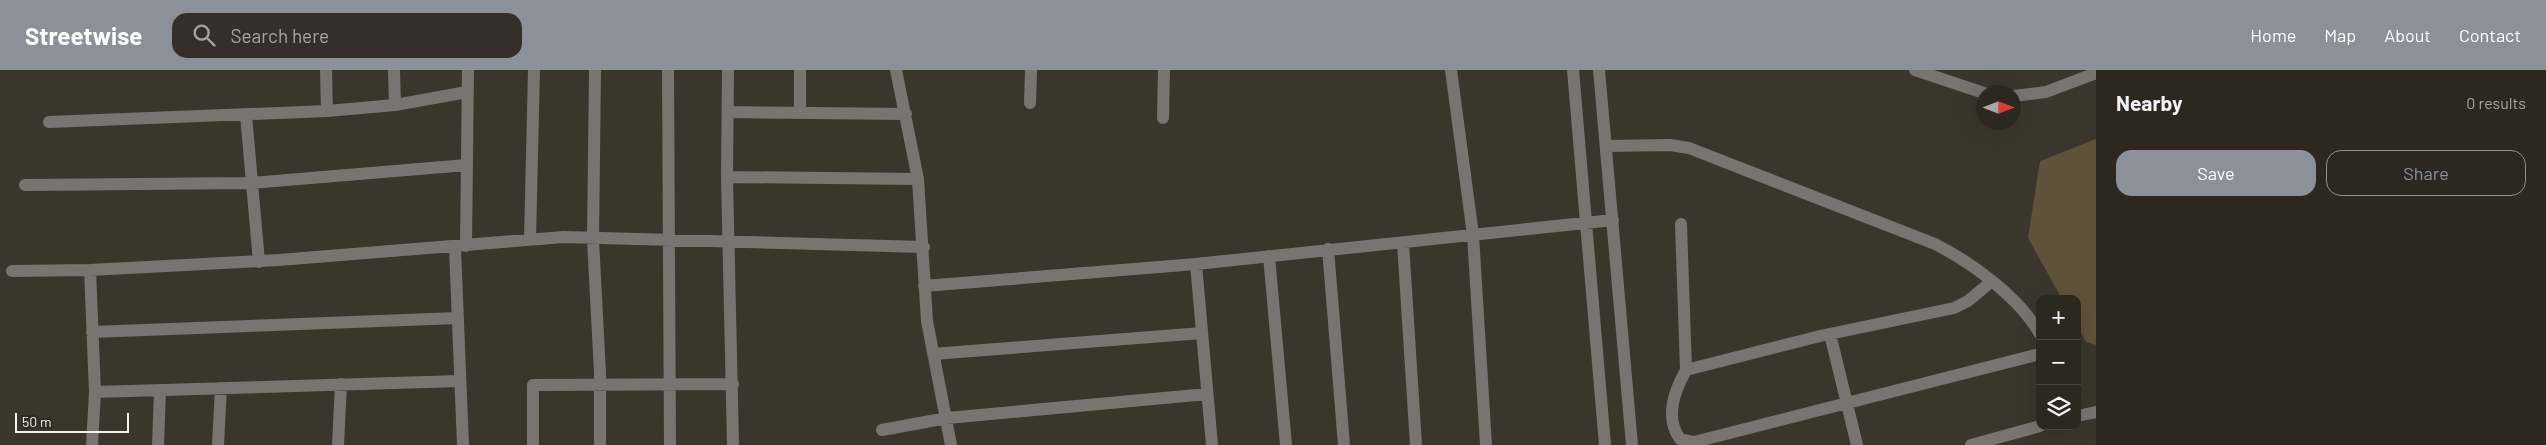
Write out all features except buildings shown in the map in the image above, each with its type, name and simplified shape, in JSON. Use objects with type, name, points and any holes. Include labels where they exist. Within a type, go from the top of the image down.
[{"type":"street","points":[[326,70],[327,111]]},
{"type":"street","points":[[394,70],[395,105]]},
{"type":"street","points":[[463,445],[458,318],[467,165],[468,70]]},
{"type":"street","points":[[530,239],[534,70]]},
{"type":"street","points":[[595,70],[593,240],[600,383],[600,445]]},
{"type":"street","points":[[668,70],[670,445]]},
{"type":"street","points":[[728,70],[727,177],[730,243],[733,445]]},
{"type":"street","points":[[800,70],[800,113]]},
{"type":"street","points":[[896,70],[918,178],[924,247],[924,286],[927,321],[951,445]]},
{"type":"street","points":[[1030,103],[1031,70]]},
{"type":"street","points":[[1163,118],[1164,70]]},
{"type":"street","points":[[1451,70],[1473,235],[1486,445]]},
{"type":"street","points":[[1573,70],[1605,445]]},
{"type":"street","points":[[1599,70],[1632,445]]},
{"type":"street","points":[[1915,70],[1948,76],[1976,89]]},
{"type":"street","points":[[2021,95],[2046,92],[2096,73]]},
{"type":"street","points":[[49,122],[327,111],[395,105],[468,92]]},
{"type":"street","points":[[728,112],[906,114]]},
{"type":"street","points":[[246,115],[259,262]]},
{"type":"street","points":[[1606,146],[1670,144],[1689,148],[1935,244],[1966,261],[1992,281],[2036,327]]},
{"type":"street","points":[[25,185],[252,183],[467,165]]},
{"type":"street","points":[[727,177],[918,178]]},
{"type":"street","points":[[924,286],[1196,264],[1613,220]]},
{"type":"street","points":[[1680,224],[1686,370],[1675,389],[1672,403],[1677,435],[1685,442],[1694,442],[2036,355]]},
{"type":"street","points":[[12,271],[90,270],[259,262],[461,247],[564,237],[593,240],[924,247]]},
{"type":"street","points":[[1402,243],[1416,445]]},
{"type":"street","points":[[1328,249],[1344,445]]},
{"type":"street","points":[[1269,256],[1286,445]]},
{"type":"street","points":[[1196,264],[1212,445]]},
{"type":"street","points":[[90,270],[95,392],[92,445]]},
{"type":"street","points":[[1686,370],[1830,334],[1954,308],[1968,301],[1992,281]]},
{"type":"street","points":[[92,332],[458,318]]},
{"type":"street","points":[[934,354],[1202,333]]},
{"type":"street","points":[[1830,334],[1857,445]]},
{"type":"street","points":[[95,392],[460,381]]},
{"type":"street","points":[[533,445],[533,385],[600,383],[733,384]]},
{"type":"street","points":[[338,445],[341,384]]},
{"type":"street","points":[[218,445],[221,388]]},
{"type":"street","points":[[158,445],[160,390]]},
{"type":"street","points":[[882,430],[947,418],[1207,394]]},
{"type":"street","points":[[2081,415],[2096,412]]},
{"type":"street","points":[[1971,445],[2036,427]]},
{"type":"shaded area","points":[[2096,139],[2096,345],[2086,342],[2081,333],[2081,295],[2060,295],[2028,238],[2040,161]]}]
